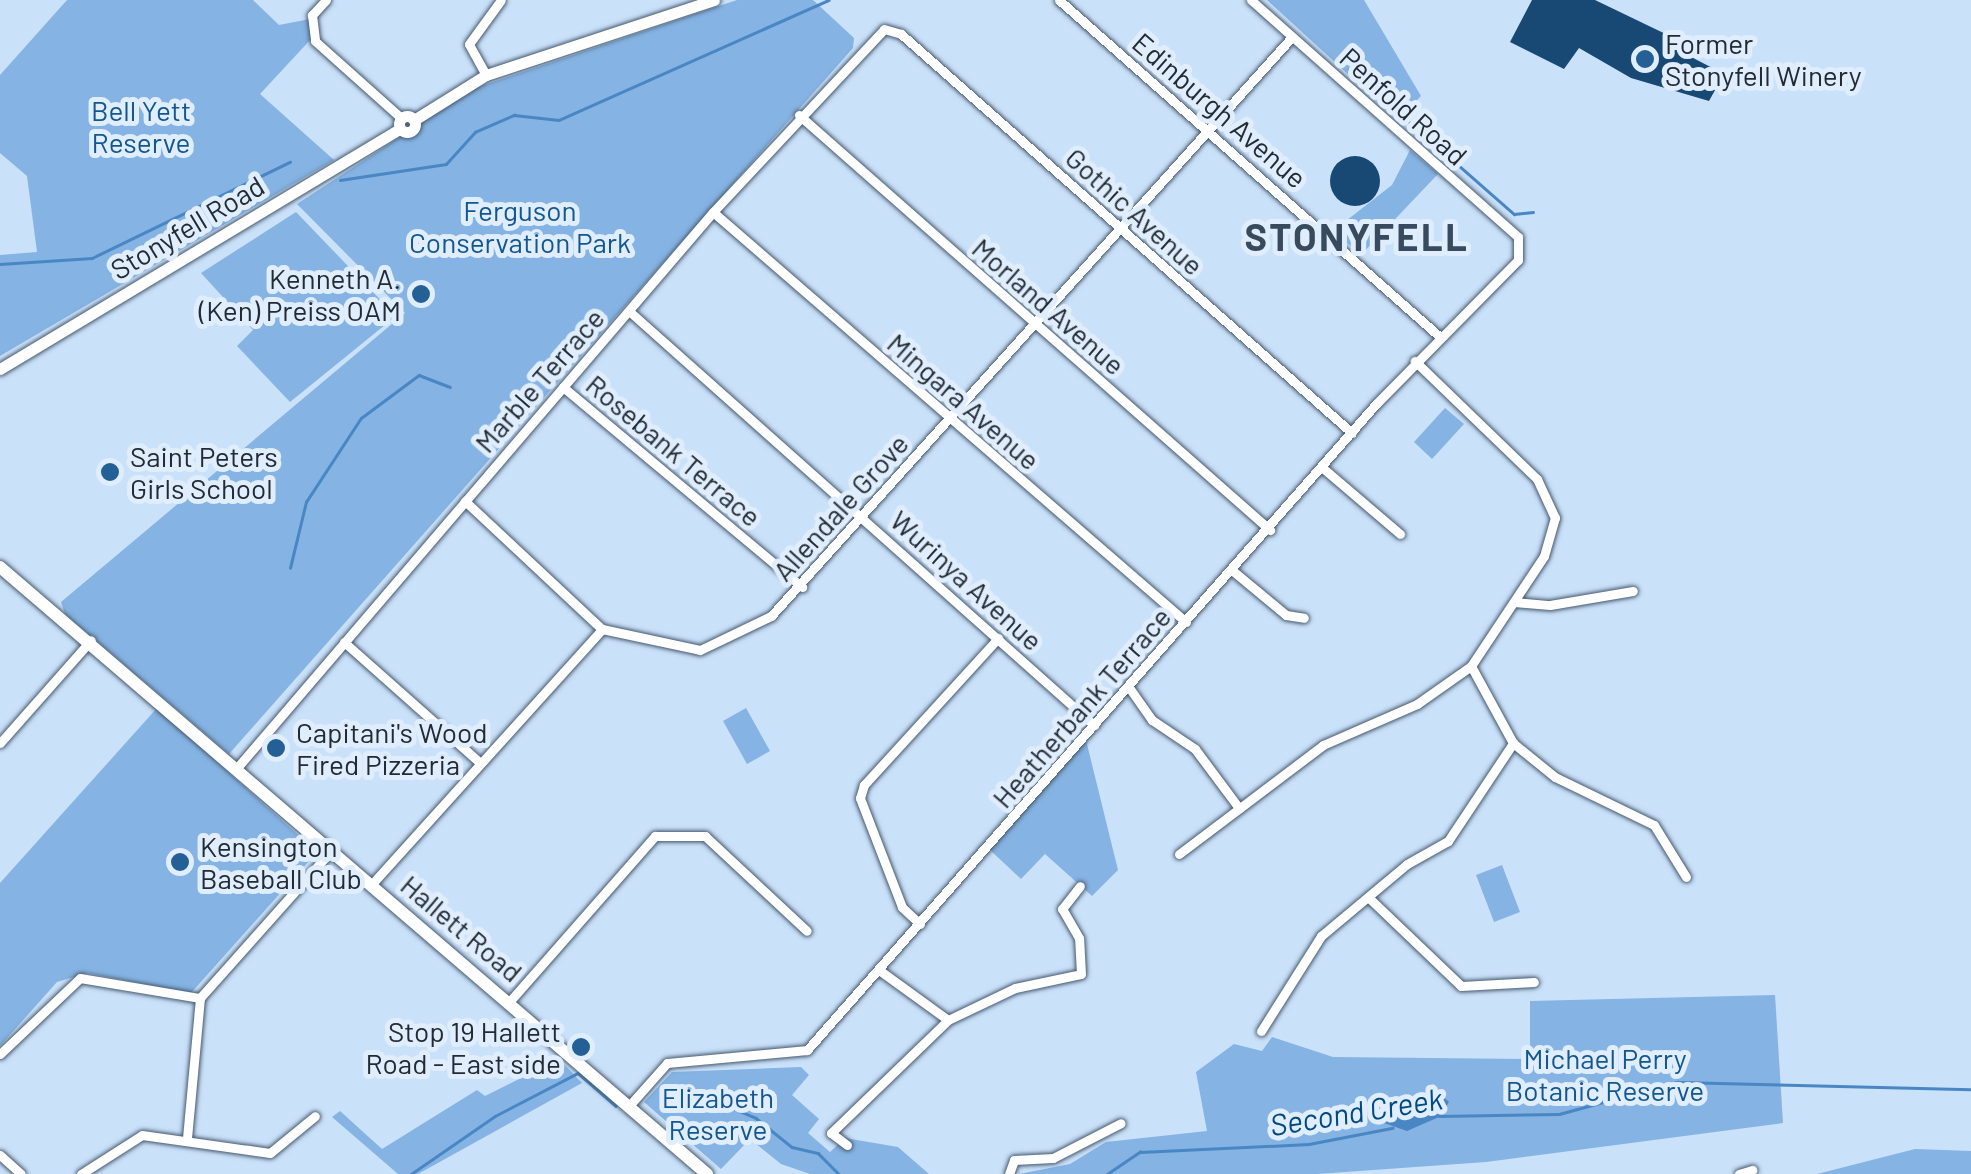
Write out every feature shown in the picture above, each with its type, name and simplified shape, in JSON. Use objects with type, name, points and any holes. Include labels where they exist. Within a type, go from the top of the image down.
[{"type":"main road","name":"Hallett Road","points":[[0,567],[91,640],[706,1174]]},
{"type":"street","points":[[326,0],[312,14],[315,41],[405,122]]},
{"type":"street","points":[[486,75],[469,44],[500,0]]},
{"type":"street","name":"Stonyfell Road","points":[[0,369],[486,75],[714,0]]},
{"type":"street","name":"Edinburgh Avenue","points":[[1059,0],[1440,337]]},
{"type":"street","name":"Penfold Road","points":[[1251,0],[1518,236],[1521,249]]},
{"type":"street","name":"Marble Terrace","points":[[236,768],[713,212],[799,115],[884,28]]},
{"type":"street","name":"Gothic Avenue","points":[[884,28],[901,34],[1352,432]]},
{"type":"street","name":"Allendale Grove","points":[[602,629],[700,650],[771,616],[802,587],[1118,226],[1292,37]]},
{"type":"street","name":"Morland Avenue","points":[[799,115],[1270,530]]},
{"type":"street","name":"Mingara Avenue","points":[[713,212],[1186,622]]},
{"type":"street","name":"Heatherbank Terrace","points":[[628,1107],[667,1064],[807,1050],[1270,530],[1415,361],[1521,249]]},
{"type":"street","name":"Wurinya Avenue","points":[[628,310],[1094,725]]},
{"type":"street","points":[[1179,854],[1323,746],[1418,704],[1471,666],[1544,556],[1555,518],[1537,479],[1415,361]]},
{"type":"street","name":"Rosebank Terrace","points":[[564,387],[802,587]]},
{"type":"street","points":[[1324,468],[1400,534]]},
{"type":"street","points":[[371,884],[478,761],[602,629],[465,501]]},
{"type":"street","points":[[1233,571],[1286,615],[1304,618]]},
{"type":"street","points":[[1514,602],[1550,606],[1633,591]]},
{"type":"street","points":[[920,924],[902,907],[860,798],[864,785],[998,638]]},
{"type":"street","points":[[0,743],[91,640]]},
{"type":"street","points":[[344,642],[478,761]]},
{"type":"street","points":[[1471,666],[1513,744],[1555,777],[1654,825],[1686,877]]},
{"type":"street","points":[[1128,686],[1152,720],[1196,749],[1239,808]]},
{"type":"street","points":[[1262,1031],[1322,936],[1368,897],[1448,841],[1513,744]]},
{"type":"street","points":[[510,1001],[655,836],[704,836],[807,931]]},
{"type":"street","points":[[187,1138],[200,998],[330,851]]},
{"type":"street","points":[[848,1146],[831,1133],[948,1020],[1015,988],[1081,974],[1079,938],[1062,909],[1080,886]]},
{"type":"street","points":[[1368,897],[1461,986],[1534,982]]},
{"type":"street","points":[[879,970],[948,1020]]},
{"type":"street","points":[[0,1054],[80,978],[200,998]]},
{"type":"street","points":[[81,1174],[142,1135],[187,1138],[270,1153],[315,1116]]},
{"type":"street","points":[[1009,1174],[1014,1160],[1052,1158],[1121,1123]]},
{"type":"street","points":[[0,1155],[21,1174]]},
{"type":"street","points":[[1739,1174],[1752,1170]]},
{"type":"green space","name":"Bell Yett Reserve","points":[[67,0],[253,0],[279,25],[310,19],[312,38],[260,94],[334,160],[0,356],[0,255],[37,252],[27,176],[0,153],[0,75]]},
{"type":"green space","name":"Ferguson Conservation Park","points":[[737,0],[813,0],[854,38],[853,48],[229,754],[65,614],[61,602],[405,313],[297,204],[475,88]]},
{"type":"green space","points":[[1267,0],[1364,0],[1421,96],[1398,120]]},
{"type":"green space","points":[[1410,150],[1438,174],[1361,255],[1333,231],[1392,185]]},
{"type":"green space","points":[[296,212],[396,316],[290,402],[237,346],[253,330],[201,273]]},
{"type":"green space","points":[[1445,408],[1464,424],[1432,459],[1414,442]]},
{"type":"green space","points":[[157,708],[317,852],[191,993],[87,973],[57,982],[0,1046],[0,883]]},
{"type":"green space","points":[[746,708],[770,751],[747,764],[723,721]]},
{"type":"green space","points":[[1085,736],[1118,870],[1092,896],[1045,854],[1021,879],[988,848]]},
{"type":"green space","points":[[1502,865],[1520,912],[1494,922],[1476,875]]},
{"type":"green space","name":"Michael Perry Botanic Reserve","points":[[1775,995],[1783,1123],[1486,1162],[1317,1174],[1019,1174],[1070,1164],[1106,1142],[1207,1131],[1196,1072],[1234,1044],[1262,1051],[1272,1037],[1333,1057],[1530,1059],[1530,1001]]},
{"type":"green space","points":[[559,1059],[582,1083],[418,1174],[398,1174],[332,1117],[340,1111],[382,1149],[477,1090],[485,1096]]},
{"type":"green space","name":"Elizabeth Reserve","points":[[801,1067],[809,1075],[792,1095],[819,1119],[808,1133],[830,1152],[845,1138],[898,1147],[929,1174],[810,1174],[781,1164],[750,1139],[721,1169],[644,1102],[672,1072]]},
{"type":"green space","points":[[1915,1149],[1971,1151],[1971,1174],[1817,1174]]},
{"type":"shaded area","points":[[1435,1089],[1449,1102],[1439,1117],[1407,1131],[1384,1123],[1401,1101]]},
{"type":"building","name":"Former Stonyfell Winery","points":[[1532,0],[1595,0],[1676,39],[1670,46],[1724,74],[1709,101],[1631,78],[1579,48],[1564,69],[1510,42]]},
{"type":"building","points":[[1355,156],[1373,163],[1380,181],[1373,199],[1355,206],[1337,199],[1330,181],[1337,163]]},
{"type":"waterway","points":[[340,180],[446,164],[475,132],[514,115],[559,120],[828,0]]},
{"type":"waterway","points":[[1349,69],[1514,214],[1533,212]]},
{"type":"waterway","points":[[0,264],[92,258],[290,162]]},
{"type":"waterway","points":[[290,568],[306,502],[361,418],[419,375],[450,387]]},
{"type":"waterway","name":"Second Creek","points":[[411,1174],[495,1116],[578,1073],[616,1106]]},
{"type":"waterway","name":"Second Creek","points":[[1439,1116],[1559,1114],[1678,1082],[1971,1089]]},
{"type":"waterway","name":"Second Creek","points":[[667,1108],[711,1099],[756,1118],[792,1147],[818,1153],[839,1174]]},
{"type":"waterway","name":"Second Creek","points":[[1107,1174],[1140,1152],[1309,1144],[1392,1128]]},
{"type":"place","name":"Former Stonyfell Winery","points":[[1645,59]]},
{"type":"place","name":"Kenneth A. (Ken) Preiss OAM","points":[[421,294]]},
{"type":"place","name":"Saint Peters Girls School","points":[[110,472]]},
{"type":"place","name":"Capitani's Wood Fired Pizzeria","points":[[276,748]]},
{"type":"place","name":"Kensington Baseball Club","points":[[180,862]]},
{"type":"place","name":"Stop 19 Hallett Road - East side","points":[[581,1047]]},
{"type":"district","name":"STONYFELL","points":[[1357,237]]}]
